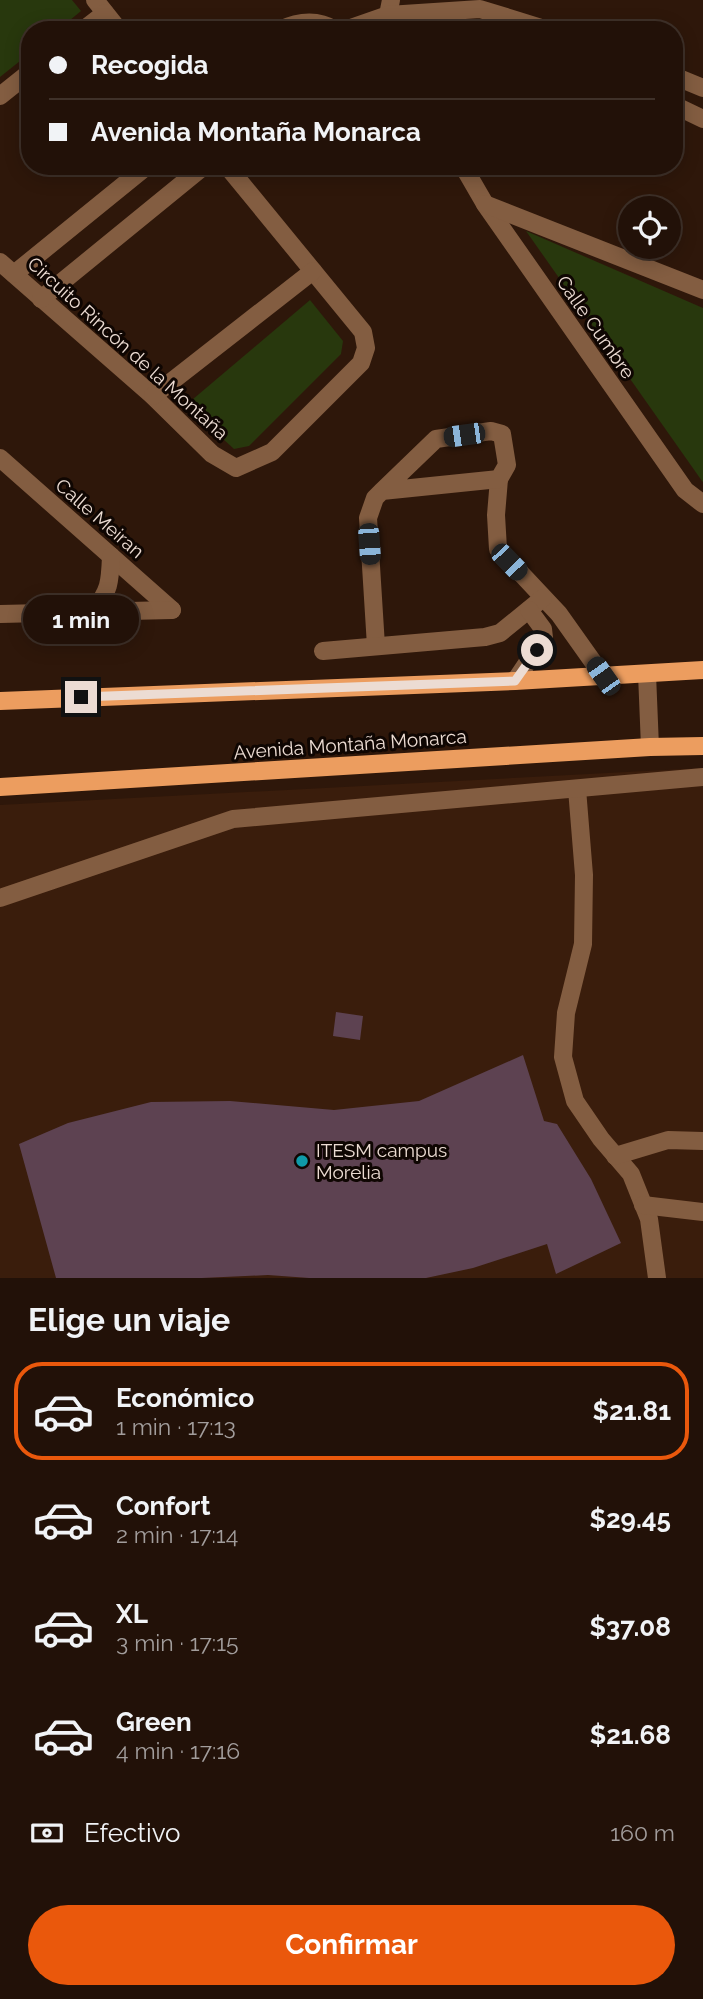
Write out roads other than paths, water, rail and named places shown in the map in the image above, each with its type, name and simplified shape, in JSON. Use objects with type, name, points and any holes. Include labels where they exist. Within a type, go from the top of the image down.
[{"type":"main road","points":[[0,701],[515,681],[703,670]]},
{"type":"main road","name":"Avenida Montaña Monarca","points":[[0,787],[703,746]]},
{"type":"street","points":[[89,21],[100,6],[112,21]]},
{"type":"street","points":[[372,21],[390,15],[480,9],[519,21]]},
{"type":"street","points":[[0,96],[21,79]]},
{"type":"street","points":[[683,80],[703,88]]},
{"type":"street","points":[[683,109],[703,119]]},
{"type":"street","points":[[7,268],[136,175]]},
{"type":"street","points":[[41,299],[193,175]]},
{"type":"street","name":"Circuito Rincón de la Montaña","points":[[7,268],[153,396],[212,454],[236,468],[272,452],[361,363],[366,348],[363,332],[234,175]]},
{"type":"street","name":"Calle Cumbre","points":[[468,175],[485,204],[685,490],[703,504]]},
{"type":"street","points":[[485,204],[703,290]]},
{"type":"street","points":[[153,396],[313,271]]},
{"type":"street","points":[[376,646],[368,518],[375,499],[436,439],[491,431],[502,434],[507,465],[499,479],[496,515],[498,549],[559,614],[603,676]]},
{"type":"street","name":"Calle Meiran","points":[[0,458],[172,610],[93,611]]},
{"type":"street","points":[[382,491],[499,479]]},
{"type":"street","points":[[0,614],[93,611],[106,596],[110,583],[111,556]]},
{"type":"street","points":[[323,651],[485,637],[500,633],[543,598]]},
{"type":"street","points":[[515,681],[544,638],[543,629],[529,610]]},
{"type":"street","points":[[647,674],[650,747]]},
{"type":"street","points":[[0,898],[233,819],[703,777]]},
{"type":"street","points":[[577,789],[584,875],[583,944],[566,1013],[563,1057],[575,1101],[631,1174],[649,1219],[657,1278]]},
{"type":"street","points":[[615,1156],[668,1140],[703,1141]]},
{"type":"street","points":[[643,1205],[703,1212]]},
{"type":"place","name":"ITESM campus Morelia","points":[[302,1161]]}]
